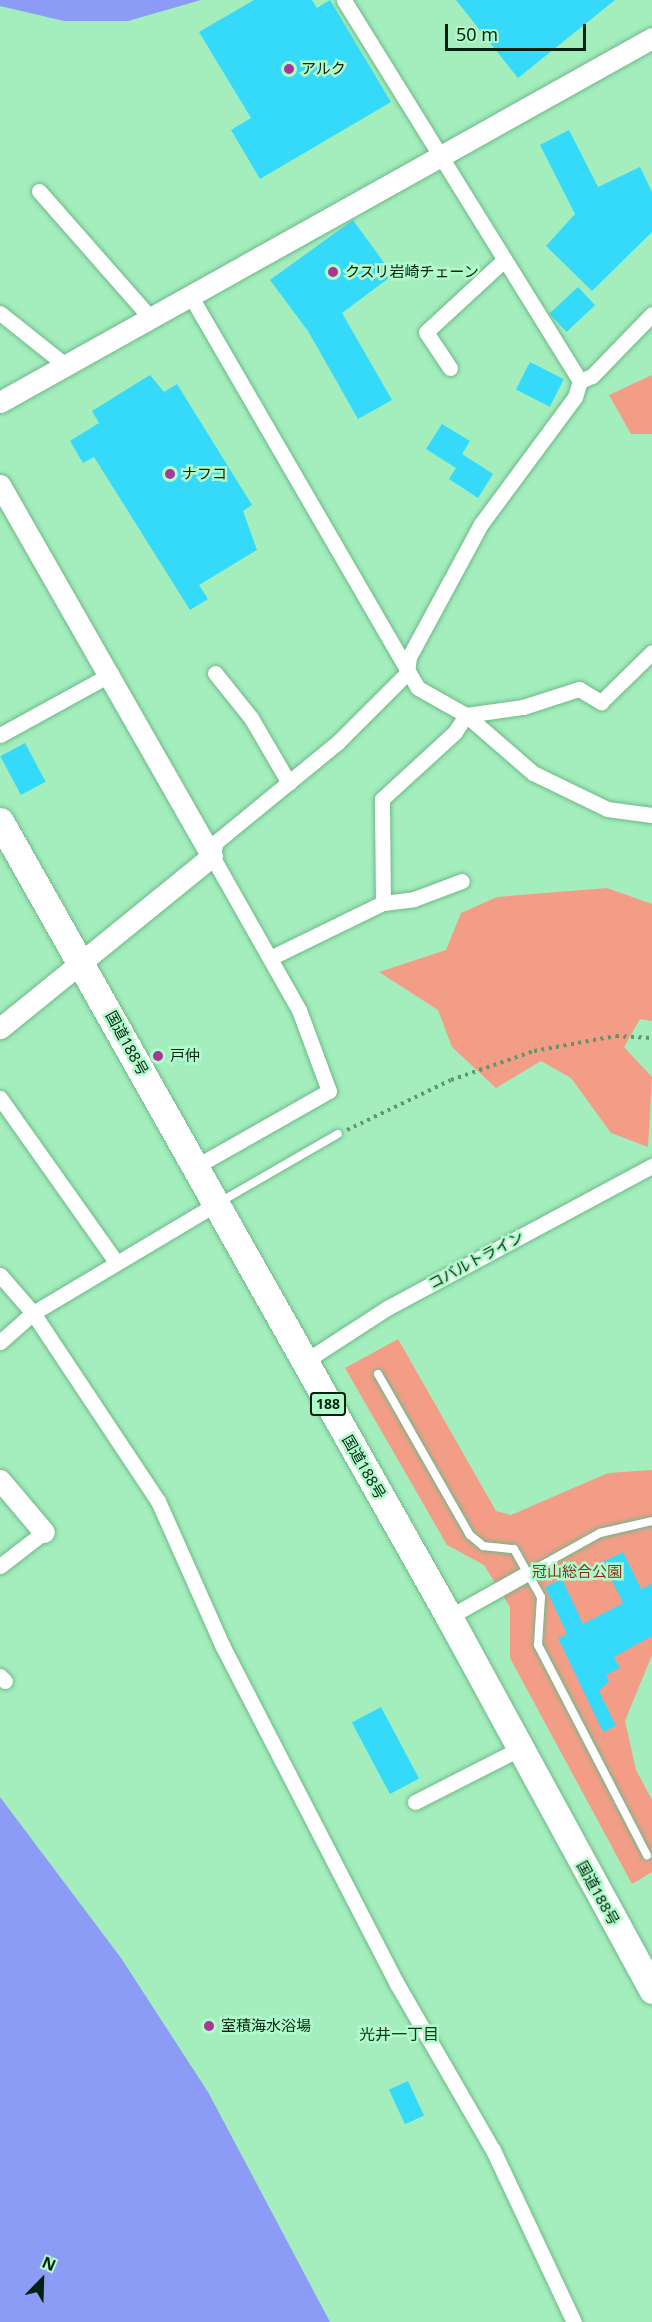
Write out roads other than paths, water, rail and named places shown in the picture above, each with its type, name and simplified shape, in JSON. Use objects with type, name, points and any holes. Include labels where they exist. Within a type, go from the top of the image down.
[{"type":"highway","name":"国道188号","points":[[0,821],[449,1617],[652,1990]]},
{"type":"street","points":[[0,1028],[212,856],[216,842],[289,783],[407,673],[410,657],[481,524],[575,397],[580,381],[344,0]]},
{"type":"street","points":[[0,402],[149,316],[652,38]]},
{"type":"street","points":[[39,191],[149,316]]},
{"type":"street","points":[[450,368],[426,332],[504,260]]},
{"type":"street","points":[[190,295],[407,673],[418,688],[466,715],[533,773],[608,809],[652,815]]},
{"type":"street","points":[[0,313],[64,364]]},
{"type":"street","points":[[580,381],[592,376],[652,314]]},
{"type":"street","points":[[0,485],[111,674],[299,1010],[329,1091],[195,1167]]},
{"type":"street","points":[[383,903],[382,799],[455,732],[466,715],[523,707],[579,689],[601,702],[652,652]]},
{"type":"street","points":[[215,673],[251,718],[289,783]]},
{"type":"street","points":[[0,735],[111,674]]},
{"type":"street","points":[[270,958],[383,903],[414,899],[462,881]]},
{"type":"street","points":[[0,1098],[116,1262]]},
{"type":"street","name":"コバルトライン","points":[[304,1362],[387,1308],[652,1166]]},
{"type":"street","points":[[0,1342],[33,1313],[216,1204]]},
{"type":"street","points":[[0,1275],[33,1313],[158,1501],[222,1645],[397,1984],[493,2150],[574,2322]]},
{"type":"street","points":[[0,1480],[44,1532],[0,1566]]},
{"type":"street","points":[[449,1617],[526,1574]]},
{"type":"street","points":[[415,1802],[519,1749]]},
{"type":"lane","points":[[216,1204],[338,1134]]},
{"type":"lane","points":[[378,1374],[470,1535],[483,1546],[514,1549],[541,1597],[538,1645],[647,1855]]},
{"type":"lane","points":[[526,1574],[600,1533],[652,1521]]},
{"type":"water","points":[[0,0],[201,0],[128,21],[64,21],[0,6]]},
{"type":"water","points":[[0,1797],[121,1958],[208,2092],[330,2322],[0,2322]]},
{"type":"place","name":"アルク","points":[[289,69]]},
{"type":"place","name":"クスリ岩崎チェーン","points":[[333,272]]},
{"type":"place","name":"ナフコ","points":[[170,474]]},
{"type":"place","name":"戸仲","points":[[158,1056]]},
{"type":"place","name":"室積海水浴場","points":[[209,2026]]},
{"type":"district","name":"光井一丁目","points":[[399,2034]]},
{"type":"park label","name":"冠山総合公園","points":[[577,1572]]}]
